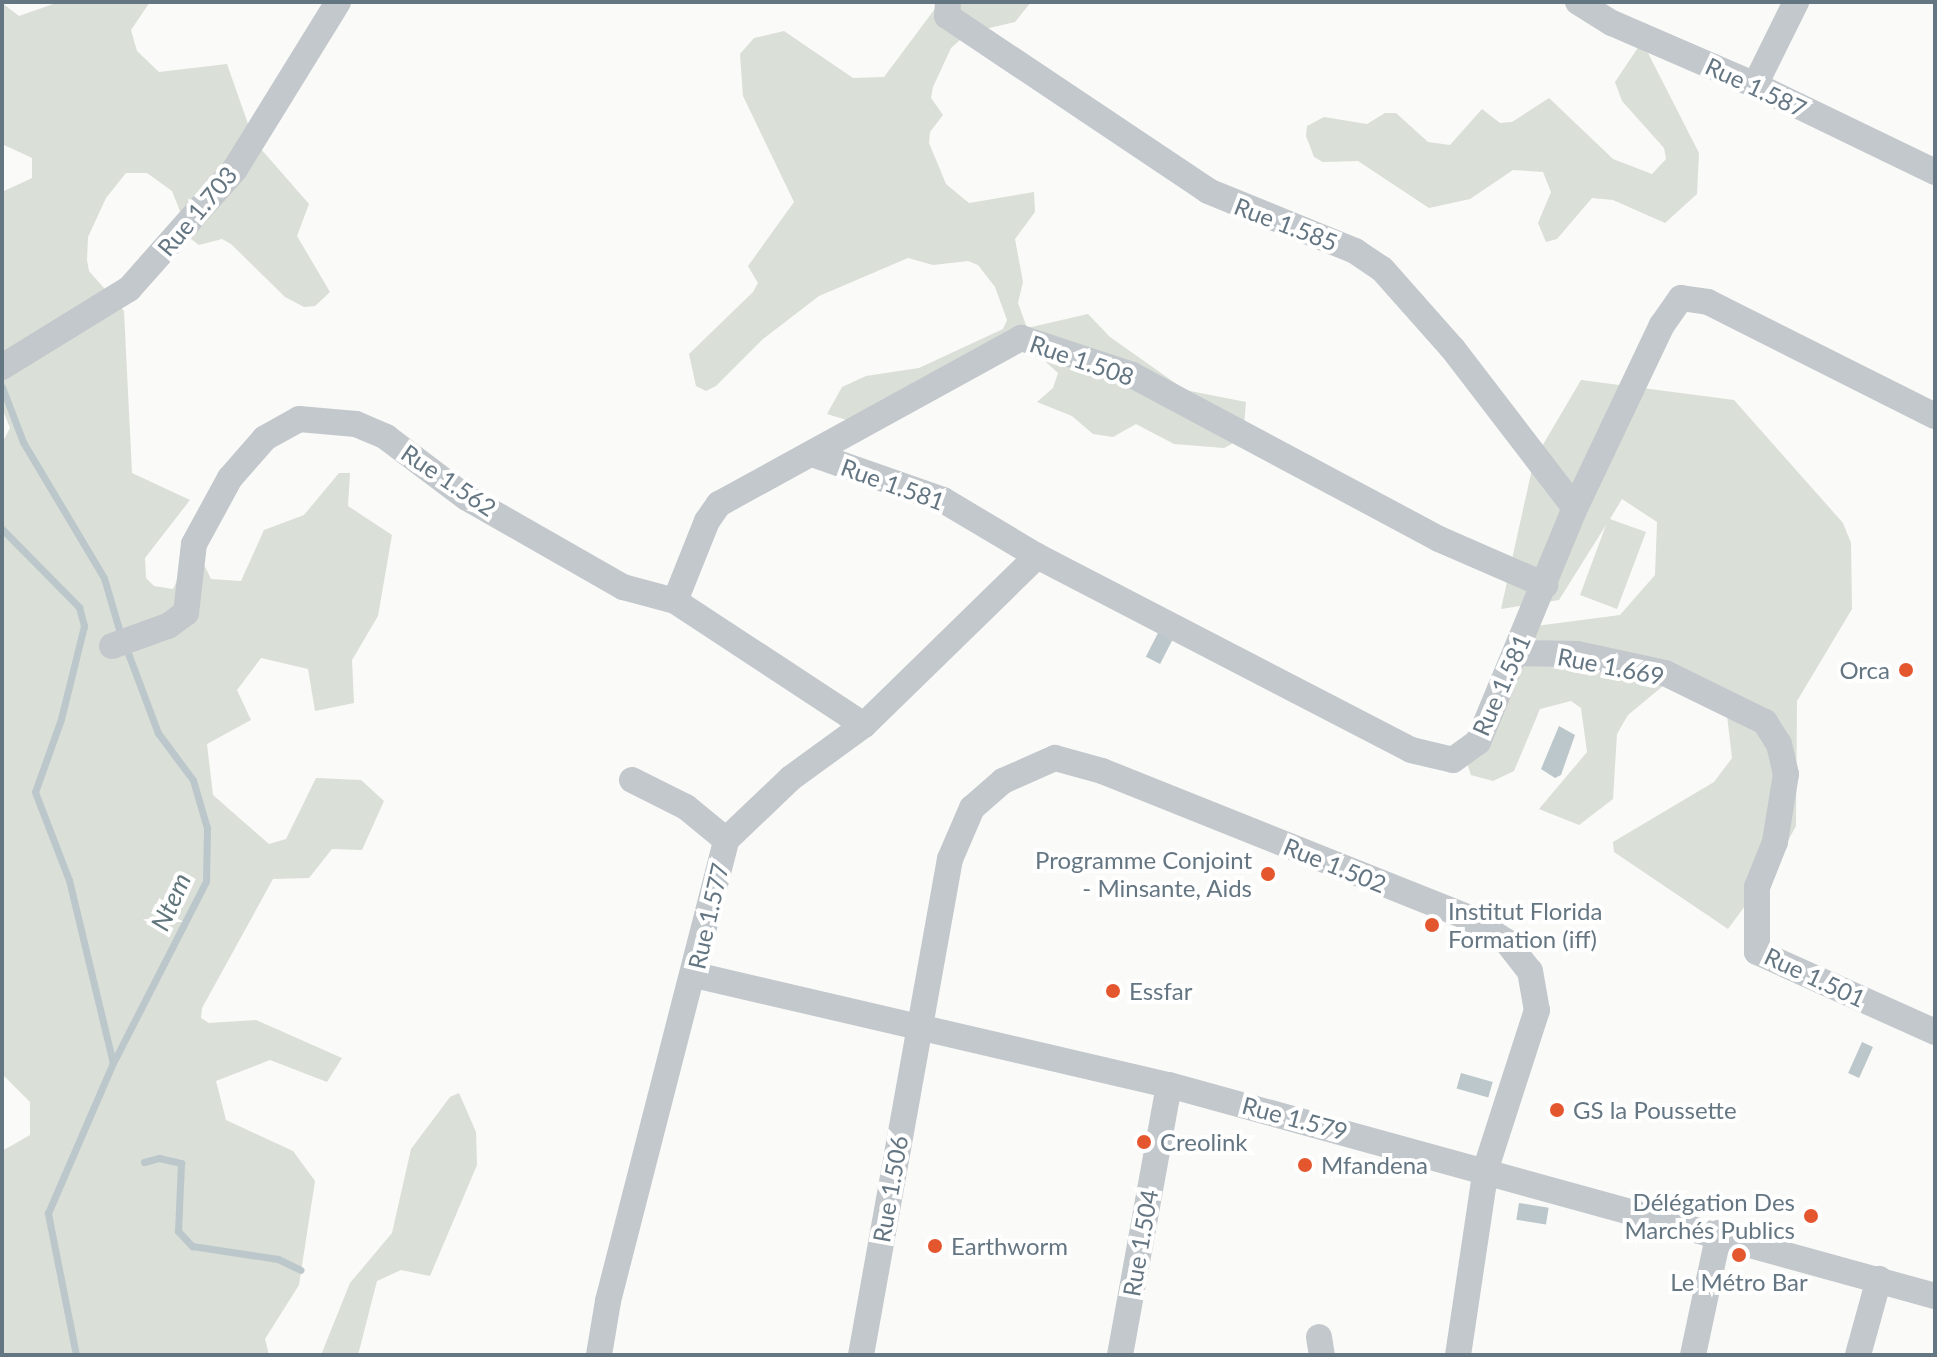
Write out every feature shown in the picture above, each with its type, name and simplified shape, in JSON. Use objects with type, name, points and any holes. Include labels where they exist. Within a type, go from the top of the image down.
[{"type":"street","name":"Rue 1.703","points":[[2,367],[129,289],[235,169],[338,2]]},
{"type":"street","name":"Rue 1.585","points":[[948,2],[947,16],[1208,191],[1355,251],[1382,269],[1453,349],[1575,508]]},
{"type":"street","name":"Rue 1.587","points":[[1578,2],[1612,23],[1755,85],[1935,172]]},
{"type":"street","points":[[1755,85],[1796,2]]},
{"type":"street","name":"Rue 1.581","points":[[812,454],[943,500],[1037,556],[1435,760],[1453,760],[1478,742],[1575,508],[1662,325],[1681,298],[1708,302],[1935,416]]},
{"type":"street","name":"Rue 1.508","points":[[675,601],[707,521],[719,504],[762,476],[812,454],[1021,338],[1132,375],[1439,539],[1545,585]]},
{"type":"street","name":"Rue 1.562","points":[[112,646],[168,626],[186,613],[194,544],[230,478],[265,438],[299,419],[356,424],[386,437],[467,498],[623,587],[675,601],[864,725]]},
{"type":"street","name":"Rue 1.577","points":[[599,1355],[608,1301],[695,975],[726,840],[791,778],[864,725],[1037,556]]},
{"type":"street","name":"Rue 1.669","points":[[1516,653],[1577,654],[1665,673],[1748,711],[1765,722],[1779,744]]},
{"type":"street","name":"Rue 1.501","points":[[1779,744],[1784,804],[1757,887],[1757,952],[1935,1032]]},
{"type":"street","name":"Rue 1.502","points":[[919,1023],[950,859],[972,808],[1003,781],[1055,758],[1102,771],[1454,912],[1507,942],[1530,971],[1537,1010],[1486,1168],[1458,1355]]},
{"type":"street","points":[[632,780],[686,807],[726,840]]},
{"type":"street","name":"Rue 1.579","points":[[695,975],[919,1023],[1169,1085],[1486,1168],[1935,1296]]},
{"type":"street","name":"Rue 1.506","points":[[861,1355],[919,1023]]},
{"type":"street","name":"Rue 1.504","points":[[1120,1355],[1169,1085]]},
{"type":"street","points":[[1693,1355],[1719,1233]]},
{"type":"street","points":[[1858,1355],[1879,1279]]},
{"type":"shaded area","points":[[59,2],[150,2],[131,30],[137,51],[159,72],[227,64],[254,141],[309,204],[297,236],[330,292],[315,306],[304,307],[285,297],[231,244],[222,239],[199,245],[191,239],[172,191],[147,173],[126,173],[106,198],[88,237],[87,260],[89,271],[124,311],[132,473],[190,500],[145,558],[146,578],[154,586],[173,589],[194,544],[211,579],[241,581],[264,530],[304,515],[339,473],[350,473],[348,506],[392,535],[378,616],[352,660],[354,703],[315,711],[308,669],[261,658],[237,690],[251,720],[207,744],[213,795],[269,844],[286,839],[316,778],[361,780],[384,801],[362,850],[332,849],[309,878],[273,879],[202,1008],[201,1018],[209,1023],[256,1020],[342,1058],[327,1082],[270,1060],[216,1081],[226,1120],[293,1151],[315,1181],[299,1285],[265,1339],[269,1355],[2,1355],[2,1151],[30,1135],[30,1102],[2,1074],[2,443],[10,428],[2,408],[2,192],[32,178],[32,158],[2,144],[2,3],[19,16]]},
{"type":"shaded area","points":[[940,2],[1031,2],[1015,22],[968,33],[951,48],[933,87],[931,98],[943,115],[930,132],[929,143],[946,184],[969,203],[1034,192],[1035,212],[1015,239],[1023,282],[1018,303],[1027,328],[1088,314],[1110,337],[1185,390],[1246,402],[1243,438],[1224,448],[1174,444],[1136,424],[1113,437],[1093,434],[1072,416],[1037,402],[1053,388],[1058,373],[1026,344],[876,429],[827,414],[842,387],[866,376],[919,368],[1003,329],[1007,320],[995,287],[978,265],[968,261],[933,265],[908,258],[819,296],[763,339],[716,386],[706,391],[696,386],[689,354],[753,292],[758,283],[748,266],[794,202],[743,96],[740,54],[754,38],[784,31],[853,78],[884,77]]},
{"type":"shaded area","points":[[1639,46],[1648,53],[1699,153],[1697,194],[1665,223],[1613,200],[1592,198],[1557,239],[1546,242],[1538,223],[1551,192],[1543,172],[1513,170],[1470,199],[1429,208],[1358,161],[1323,162],[1314,157],[1306,136],[1307,126],[1324,117],[1367,124],[1385,113],[1396,113],[1428,142],[1450,145],[1482,109],[1500,123],[1512,122],[1549,98],[1613,159],[1652,174],[1666,159],[1664,148],[1622,101],[1615,82]]},
{"type":"shaded area","points":[[1581,380],[1734,400],[1843,523],[1851,543],[1852,609],[1797,701],[1796,826],[1775,865],[1728,929],[1614,852],[1613,842],[1714,782],[1732,758],[1726,707],[1663,686],[1628,715],[1617,734],[1613,799],[1579,825],[1539,809],[1587,752],[1581,708],[1571,701],[1540,709],[1514,771],[1493,781],[1471,775],[1468,766],[1516,653],[1536,626],[1620,615],[1655,575],[1657,522],[1622,499],[1610,519],[1646,532],[1617,609],[1580,595],[1606,525],[1559,600],[1501,609],[1534,460]]},
{"type":"shaded area","points":[[1159,631],[1173,638],[1160,664],[1146,657]]},
{"type":"shaded area","points":[[1559,726],[1575,735],[1561,775],[1555,778],[1541,769]]},
{"type":"shaded area","points":[[1862,1042],[1873,1047],[1859,1078],[1848,1073]]},
{"type":"shaded area","points":[[1461,1073],[1493,1082],[1488,1097],[1457,1088]]},
{"type":"shaded area","points":[[459,1093],[476,1132],[477,1165],[430,1276],[401,1270],[377,1281],[358,1355],[321,1355],[350,1283],[392,1233],[411,1149],[450,1097]]},
{"type":"shaded area","points":[[1519,1203],[1549,1208],[1546,1224],[1516,1220]]},
{"type":"waterway","name":"Ntem","points":[[2,387],[23,442],[104,578],[121,636]]},
{"type":"waterway","points":[[2,529],[79,607],[84,626],[61,719],[35,792],[69,880],[113,1063]]},
{"type":"waterway","name":"Ntem","points":[[76,1355],[48,1213],[113,1063],[206,881],[207,828],[193,780],[158,733],[126,648]]},
{"type":"waterway","points":[[144,1162],[159,1158],[181,1163],[178,1231],[192,1246],[278,1259],[301,1270]]},
{"type":"place","name":"Orca","points":[[1906,670]]},
{"type":"place","name":"Programme Conjoint - Minsante, Aids","points":[[1268,874]]},
{"type":"place","name":"Institut Florida Formation (iff)","points":[[1432,925]]},
{"type":"place","name":"Essfar","points":[[1113,991]]},
{"type":"place","name":"GS la Poussette","points":[[1557,1110]]},
{"type":"place","name":"Creolink","points":[[1144,1142]]},
{"type":"place","name":"Mfandena","points":[[1305,1165]]},
{"type":"place","name":"Délégation Des Marchés Publics","points":[[1811,1216]]},
{"type":"place","name":"Earthworm","points":[[935,1246]]},
{"type":"place","name":"Le Métro Bar","points":[[1739,1255]]}]
